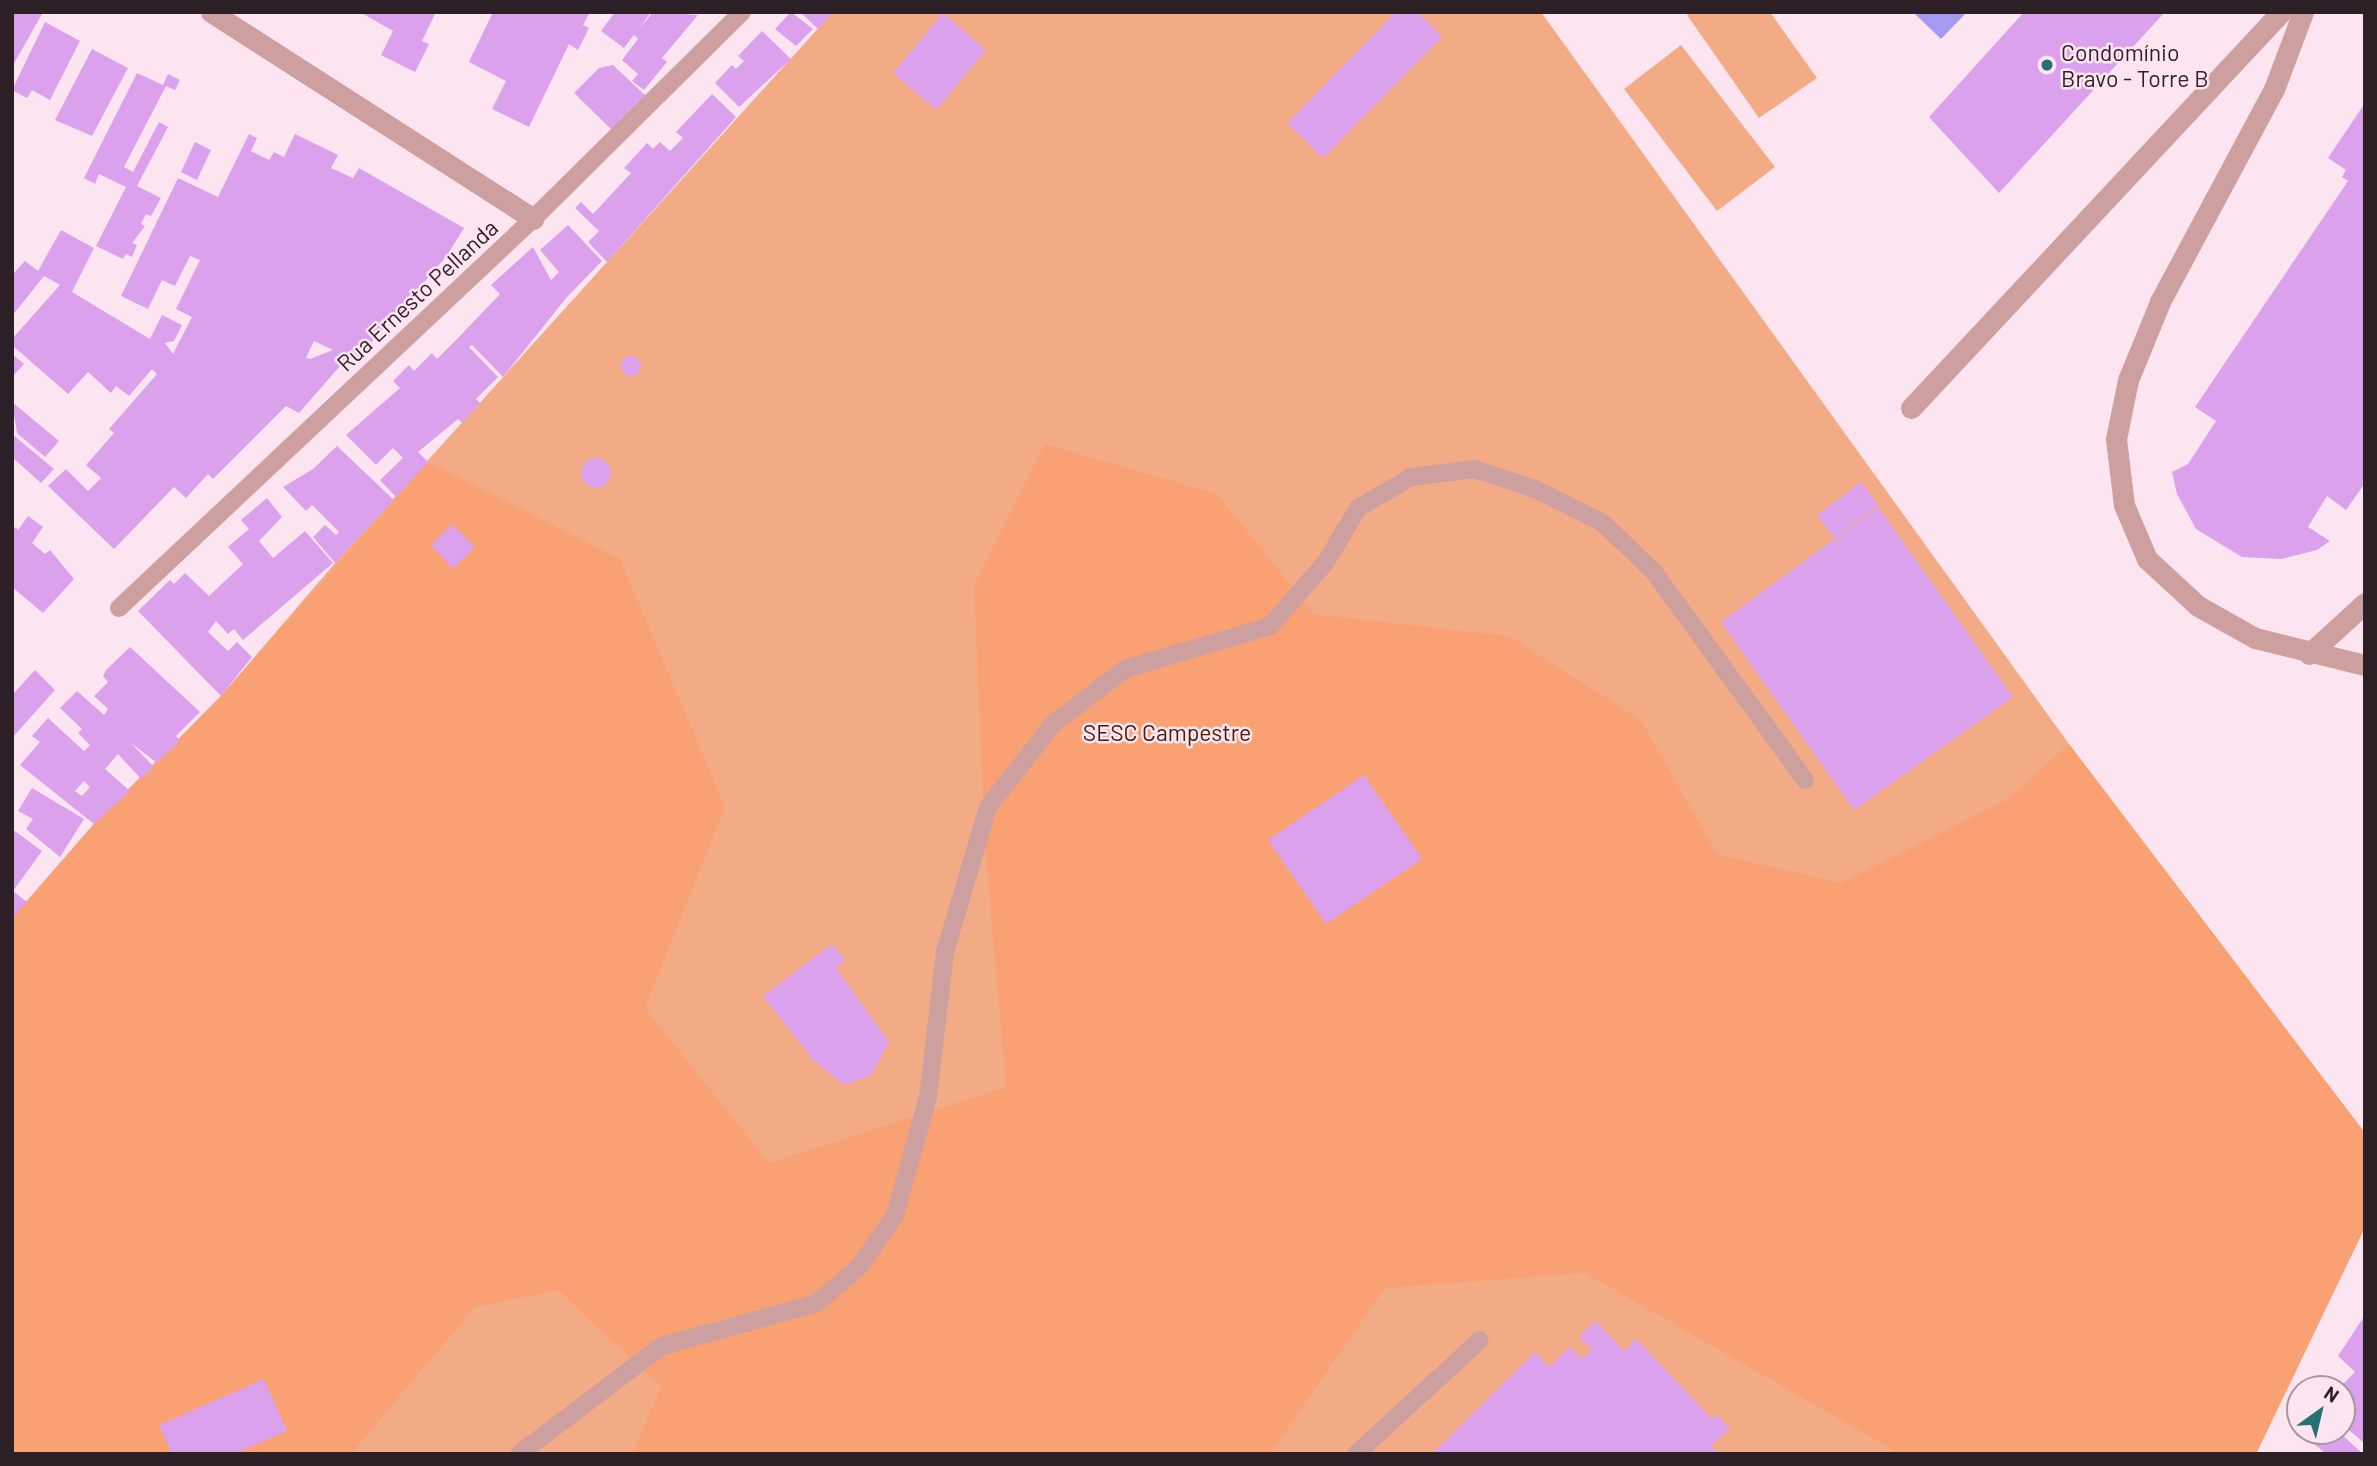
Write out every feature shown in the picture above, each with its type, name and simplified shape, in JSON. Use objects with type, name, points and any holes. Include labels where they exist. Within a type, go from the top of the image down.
[{"type":"street","points":[[211,12],[533,219]]},
{"type":"street","points":[[1911,408],[2281,12]]},
{"type":"street","points":[[2303,12],[2274,89],[2160,302],[2128,380],[2116,439],[2124,506],[2147,559],[2198,606],[2255,638],[2309,654],[2365,665]]},
{"type":"street","points":[[2309,654],[2365,603]]},
{"type":"lane","name":"Rua Ernesto Pellanda","points":[[119,608],[533,219],[742,12]]},
{"type":"lane","points":[[519,1454],[662,1346],[815,1304],[859,1267],[895,1215],[906,1176],[928,1097],[945,952],[988,807],[1054,724],[1125,669],[1270,626],[1326,562],[1358,508],[1411,477],[1474,469],[1535,489],[1603,523],[1654,572],[1805,780]]},
{"type":"lane","points":[[1356,1454],[1480,1340]]},
{"type":"green space","name":"SESC Campestre","points":[[833,12],[1541,12],[2069,744],[2365,1133],[2365,1227],[2294,1375],[2286,1375],[2286,1392],[2256,1454],[12,1454],[12,918],[94,824],[221,696],[335,563]]},
{"type":"green space","points":[[1691,12],[1770,12],[1817,78],[1759,118],[1687,15]]},
{"type":"green space","points":[[1681,45],[1775,167],[1717,211],[1624,89]]},
{"type":"green space","name":"SESC Campestre","points":[[1045,444],[1217,494],[1314,614],[1509,636],[1641,720],[1717,854],[1841,883],[2008,799],[2069,744],[2365,1133],[2365,1227],[2294,1375],[2286,1375],[2286,1392],[2256,1454],[1900,1454],[1585,1273],[1385,1288],[1270,1454],[632,1454],[661,1387],[558,1290],[475,1307],[351,1454],[12,1454],[12,918],[94,824],[221,696],[428,462],[620,559],[725,807],[645,1008],[769,1163],[1006,1087],[985,844],[974,585]]},
{"type":"shaded area","points":[[1913,12],[1967,12],[1941,39]]},
{"type":"building","points":[[12,12],[42,14],[12,67]]},
{"type":"building","points":[[360,12],[436,12],[422,41],[429,44],[415,72],[381,55],[393,31]]},
{"type":"building","points":[[493,12],[590,12],[583,25],[589,28],[578,50],[569,44],[529,127],[492,109],[506,81],[469,62]]},
{"type":"building","points":[[615,12],[651,12],[639,29],[653,12],[698,15],[662,58],[667,62],[644,90],[632,81],[638,74],[622,60],[638,39],[634,35],[624,48],[601,31]]},
{"type":"building","points":[[791,12],[813,29],[796,46],[775,29]]},
{"type":"building","points":[[800,12],[833,12],[818,29]]},
{"type":"building","points":[[1396,12],[1418,12],[1442,37],[1323,158],[1287,123]]},
{"type":"building","name":"Condomínio Bravo - Torre B","points":[[2024,12],[2165,12],[1999,193],[1929,117]]},
{"type":"building","points":[[943,13],[986,50],[936,110],[893,73]]},
{"type":"building","points":[[45,22],[80,41],[50,100],[32,90],[27,98],[12,90]]},
{"type":"building","points":[[762,31],[791,59],[739,107],[715,83],[732,65],[736,69],[744,61],[738,56]]},
{"type":"building","points":[[92,49],[128,68],[92,136],[55,120]]},
{"type":"building","points":[[613,65],[646,96],[612,130],[574,93],[599,68]]},
{"type":"building","points":[[137,73],[163,85],[168,74],[180,80],[175,90],[166,86],[124,167],[133,172],[159,122],[168,127],[137,186],[161,198],[151,216],[146,214],[141,224],[145,226],[132,243],[137,245],[132,257],[126,254],[123,259],[96,246],[126,187],[99,174],[95,184],[84,178]]},
{"type":"building","points":[[712,94],[736,117],[607,262],[588,242],[599,231],[575,208],[581,202],[593,214],[631,173],[624,168],[647,143],[653,149],[660,142],[670,151],[683,138],[676,132]]},
{"type":"building","points":[[2365,103],[2365,483],[2346,510],[2327,496],[2308,527],[2330,541],[2317,550],[2281,559],[2242,557],[2196,529],[2177,494],[2172,472],[2188,464],[2216,421],[2195,407],[2348,181],[2342,177],[2346,170],[2328,158]]},
{"type":"building","points":[[249,134],[257,138],[251,151],[269,160],[274,152],[284,157],[295,134],[338,155],[331,168],[353,178],[359,168],[464,228],[446,257],[354,362],[347,358],[299,413],[286,406],[213,479],[208,474],[186,498],[174,487],[114,549],[48,486],[66,469],[88,491],[101,478],[86,465],[114,433],[109,429],[157,374],[152,369],[129,396],[116,386],[111,393],[88,372],[68,394],[12,345],[12,339],[60,285],[44,276],[12,316],[12,275],[25,261],[38,271],[61,230],[94,248],[72,292],[150,339],[162,315],[182,325],[174,341],[165,343],[173,354],[192,317],[176,309],[200,260],[190,256],[175,286],[162,280],[148,309],[121,296],[178,178],[218,197]],"holes":[[[314,341],[333,350],[310,359],[306,358]]]},
{"type":"building","points":[[195,142],[211,150],[197,180],[181,172]]},
{"type":"building","points":[[568,225],[602,261],[567,297],[503,377],[472,345],[469,347],[498,377],[476,399],[480,403],[462,423],[458,419],[418,452],[428,462],[396,497],[380,480],[403,458],[393,448],[376,465],[346,435],[400,388],[393,381],[409,365],[414,371],[432,353],[437,359],[459,337],[500,294],[491,285],[533,247],[551,280],[559,272],[540,250]]},
{"type":"building","points":[[12,354],[24,364],[12,377]]},
{"type":"building","points":[[627,356],[635,356],[641,366],[635,376],[627,376],[621,370],[621,362]]},
{"type":"building","points":[[12,402],[59,441],[45,457],[17,433]]},
{"type":"building","points":[[12,434],[54,469],[41,483],[12,457]]},
{"type":"building","points":[[337,446],[394,500],[335,563],[313,537],[325,525],[336,535],[339,532],[312,505],[306,511],[283,487],[313,469]]},
{"type":"building","points":[[596,458],[607,462],[611,473],[607,484],[596,488],[585,484],[581,473],[585,462]]},
{"type":"building","points":[[1861,482],[1878,505],[1834,538],[1817,515]]},
{"type":"building","points":[[267,498],[282,517],[259,541],[273,558],[305,531],[333,563],[243,640],[234,629],[228,634],[216,621],[208,632],[228,651],[237,642],[252,657],[221,696],[138,611],[170,580],[174,584],[185,573],[209,596],[243,564],[228,547],[249,529],[241,520]]},
{"type":"building","points":[[1878,507],[2013,697],[1854,810],[1721,622]]},
{"type":"building","points":[[28,516],[43,527],[32,543],[45,554],[50,550],[74,579],[43,613],[12,587],[12,530],[16,527],[18,530]]},
{"type":"building","points":[[452,524],[475,547],[453,569],[431,545]]},
{"type":"building","points":[[130,647],[200,712],[176,736],[180,741],[157,763],[131,743],[154,767],[141,779],[118,754],[105,769],[130,791],[94,824],[20,765],[40,742],[32,736],[48,718],[84,751],[90,745],[78,733],[82,729],[60,708],[77,691],[104,715],[108,709],[94,696],[108,682],[103,676]],"holes":[[[84,781],[90,787],[82,796],[75,791]]]},
{"type":"building","points":[[35,670],[55,690],[12,738],[12,695]]},
{"type":"building","points":[[1364,775],[1422,859],[1326,924],[1268,840]]},
{"type":"building","points":[[32,788],[84,819],[60,857],[26,829],[33,819],[18,811]]},
{"type":"building","points":[[12,829],[42,851],[13,891],[27,902],[12,918]]},
{"type":"building","points":[[832,944],[845,960],[836,968],[889,1042],[871,1075],[844,1085],[814,1061],[763,996]]},
{"type":"building","points":[[2365,1315],[2365,1444],[2356,1436],[2356,1375],[2352,1375],[2355,1372],[2338,1356]]},
{"type":"building","points":[[1595,1321],[1624,1351],[1636,1339],[1712,1419],[1717,1415],[1730,1428],[1711,1446],[1719,1454],[1432,1454],[1535,1352],[1549,1367],[1570,1347],[1582,1359],[1592,1349],[1579,1337]]},
{"type":"building","points":[[264,1379],[287,1431],[234,1454],[172,1454],[159,1425]]},
{"type":"building","points":[[2316,1445],[2353,1445],[2363,1454],[2326,1454]]},
{"type":"place","name":"Condomínio Bravo - Torre B","points":[[2047,65]]}]
